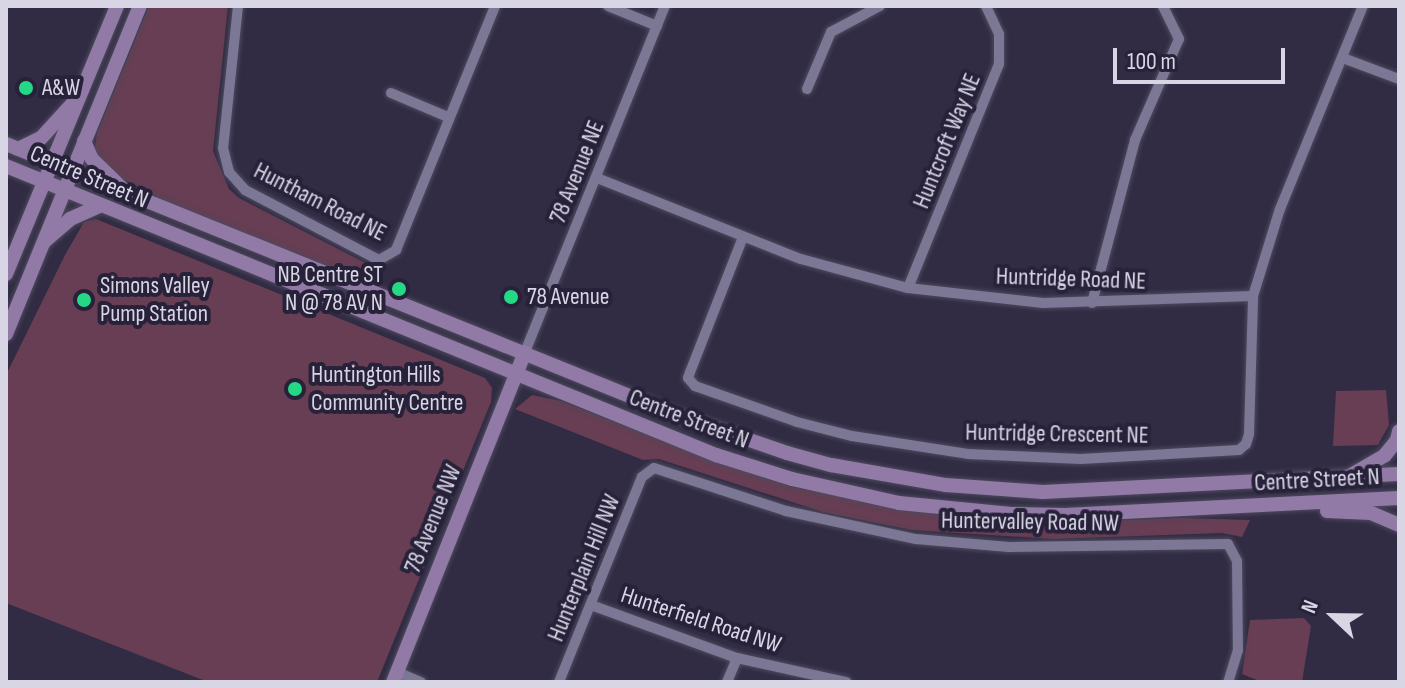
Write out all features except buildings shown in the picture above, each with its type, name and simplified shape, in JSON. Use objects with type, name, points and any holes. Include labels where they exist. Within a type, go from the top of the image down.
[{"type":"main road","points":[[6,274],[117,6]]},
{"type":"main road","points":[[6,334],[140,6]]},
{"type":"main road","points":[[12,147],[50,131],[85,88]]},
{"type":"main road","points":[[84,141],[92,159],[132,197]]},
{"type":"main road","name":"Centre Street N","points":[[12,147],[48,172],[63,190],[99,206],[716,455],[792,479],[899,503],[1051,515],[1399,498]]},
{"type":"main road","name":"Centre Street N","points":[[6,166],[48,172],[71,171],[727,433],[802,457],[894,478],[1043,492],[1399,474]]},
{"type":"main road","points":[[42,244],[70,219],[99,206]]},
{"type":"main road","name":"78 Avenue NW","points":[[395,677],[525,352]]},
{"type":"main road","points":[[1348,476],[1385,455],[1397,440],[1399,431]]},
{"type":"main road","points":[[1251,506],[1274,513],[1356,511],[1390,519],[1399,525]]},
{"type":"street","name":"Huntham Road NE","points":[[238,6],[223,148],[229,172],[245,190],[379,260],[396,250],[495,6]]},
{"type":"street","points":[[608,6],[657,26]]},
{"type":"street","name":"78 Avenue NE","points":[[525,352],[665,6]]},
{"type":"street","points":[[807,89],[831,32],[880,6]]},
{"type":"street","name":"Huntcroft Way NE","points":[[908,288],[999,64],[999,34],[986,6]]},
{"type":"street","points":[[1092,303],[1135,140],[1179,39],[1163,6]]},
{"type":"street","points":[[1253,296],[1280,209],[1363,6]]},
{"type":"street","points":[[1343,58],[1399,79]]},
{"type":"street","points":[[391,93],[448,117]]},
{"type":"street","name":"Huntridge Road NE","points":[[597,178],[801,259],[908,288],[1043,303],[1253,296]]},
{"type":"street","name":"Huntridge Crescent NE","points":[[743,237],[690,372],[691,383],[743,404],[852,436],[968,454],[1081,459],[1239,450],[1246,444],[1249,434],[1253,296]]},
{"type":"street","name":"Hunterplain Hill NW","points":[[559,682],[642,477],[649,470]]},
{"type":"street","name":"Huntervalley Road NW","points":[[649,470],[668,471],[786,511],[916,539],[1009,547],[1228,544],[1237,561],[1238,650],[1228,682]]},
{"type":"street","name":"Hunterfield Road NW","points":[[591,605],[737,658],[846,682]]},
{"type":"street","points":[[727,682],[737,658]]},
{"type":"street","points":[[395,677],[421,682]]},
{"type":"shaded area","points":[[149,6],[228,6],[213,151],[229,189],[239,198],[383,272],[366,280],[352,279],[175,206],[118,176],[99,158],[95,147],[97,133]]},
{"type":"shaded area","points":[[96,219],[485,378],[492,388],[491,402],[377,682],[208,682],[6,603],[6,375],[84,222]]},
{"type":"shaded area","points":[[1386,390],[1389,425],[1378,445],[1333,446],[1336,391]]},
{"type":"shaded area","points":[[532,395],[561,401],[725,465],[792,487],[945,516],[945,519],[1056,523],[1181,518],[1250,520],[1242,537],[1222,533],[1054,539],[912,530],[823,512],[659,459],[643,460],[515,409]]},
{"type":"shaded area","points":[[1304,618],[1311,626],[1302,682],[1262,682],[1242,674],[1250,620]]},
{"type":"place","name":"A&W","points":[[26,88]]},
{"type":"place","name":"NB Centre ST N @ 78 AV N","points":[[399,289]]},
{"type":"place","name":"78 Avenue","points":[[511,297]]},
{"type":"place","name":"Simons Valley Pump Station","points":[[84,300]]},
{"type":"place","name":"Huntington Hills Community Centre","points":[[295,389]]}]
